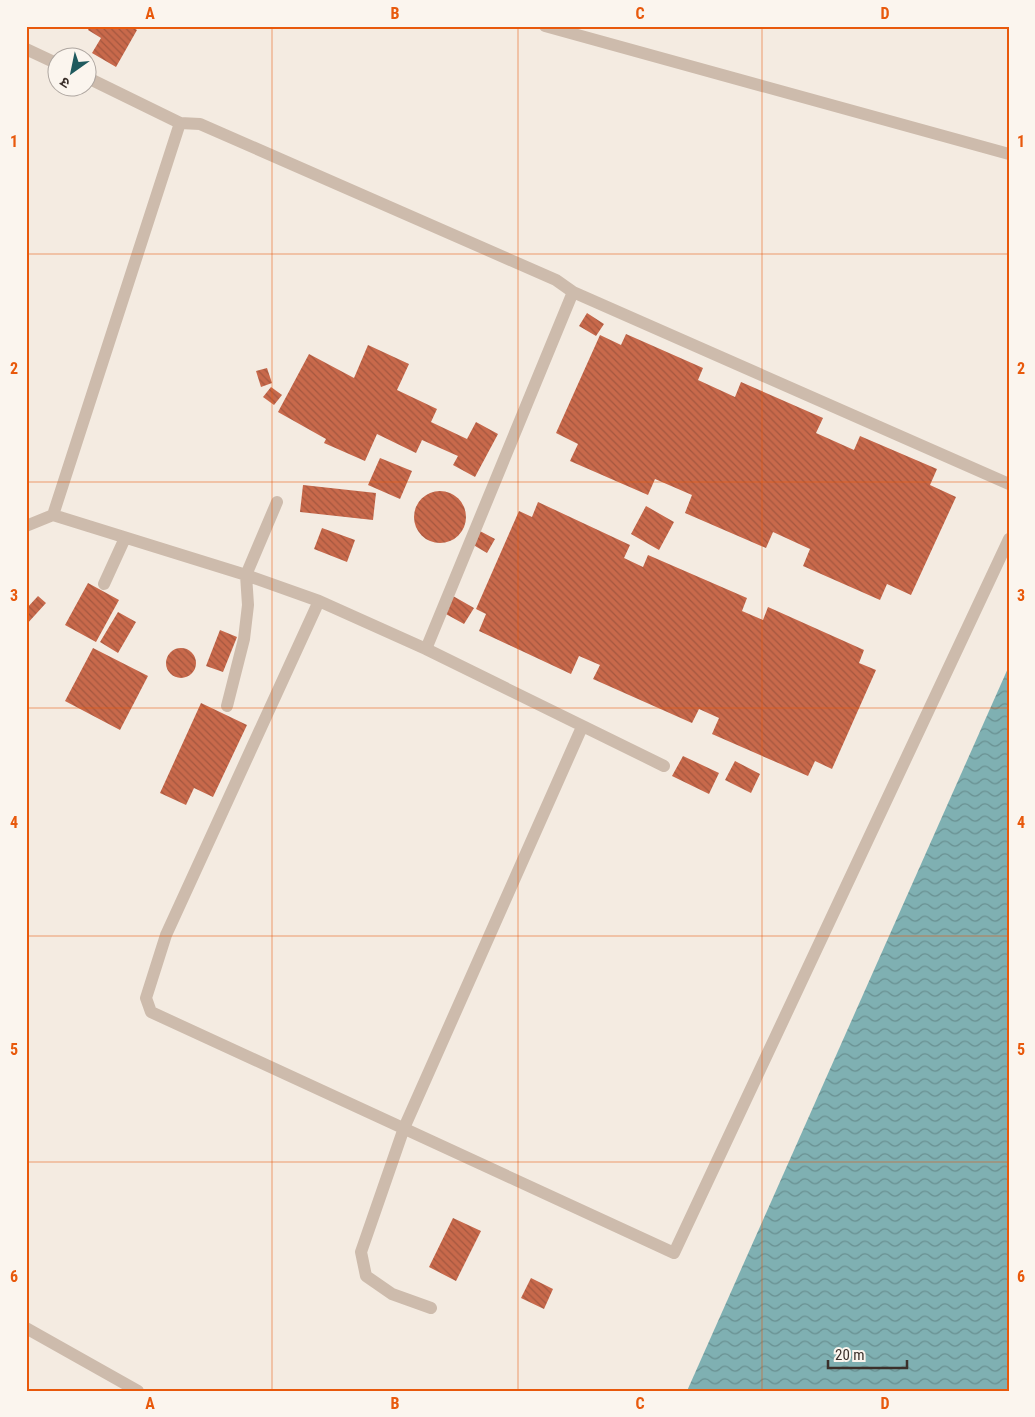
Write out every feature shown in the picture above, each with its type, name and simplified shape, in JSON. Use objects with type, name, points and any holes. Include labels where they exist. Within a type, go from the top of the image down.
[{"type":"lane","points":[[545,26],[1009,154]]},
{"type":"lane","points":[[26,48],[48,59]]},
{"type":"lane","points":[[98,83],[180,123],[200,124],[556,280],[573,292],[1009,484]]},
{"type":"lane","points":[[52,515],[180,123]]},
{"type":"lane","points":[[426,650],[573,292]]},
{"type":"lane","points":[[227,706],[244,639],[248,605],[246,575],[277,502]]},
{"type":"lane","points":[[26,526],[52,515],[246,575],[320,601],[426,650],[664,766]]},
{"type":"lane","points":[[104,584],[125,538]]},
{"type":"lane","points":[[320,601],[166,935],[146,998],[151,1012],[674,1252],[1009,539]]},
{"type":"lane","points":[[431,1308],[392,1294],[366,1276],[361,1252],[404,1128],[582,727]]},
{"type":"lane","points":[[26,1328],[138,1391]]},
{"type":"water","points":[[1009,666],[1009,1391],[687,1391]]},
{"type":"building","points":[[90,26],[131,26],[137,30],[116,67],[98,56],[98,48],[95,48],[101,38],[88,30]]},
{"type":"building","points":[[587,313],[604,324],[596,336],[579,326]]},
{"type":"building","points":[[626,334],[703,368],[698,380],[735,397],[741,382],[823,418],[816,433],[854,450],[860,436],[937,469],[930,485],[956,497],[911,595],[887,584],[880,600],[803,566],[810,549],[773,532],[766,548],[685,513],[692,495],[655,479],[648,495],[570,461],[578,444],[556,433],[600,335],[621,345]]},
{"type":"building","points":[[368,345],[409,364],[397,390],[437,409],[431,422],[467,439],[476,422],[498,434],[475,477],[453,465],[458,456],[422,440],[416,453],[377,434],[365,461],[324,443],[326,439],[278,412],[309,354],[354,378]]},
{"type":"building","points":[[267,368],[272,383],[261,387],[256,371]]},
{"type":"building","points":[[271,387],[282,395],[274,405],[263,397]]},
{"type":"building","points":[[380,458],[412,471],[400,499],[368,485]]},
{"type":"building","points":[[303,485],[376,493],[373,520],[300,512]]},
{"type":"building","points":[[440,491],[450,493],[458,499],[464,507],[466,517],[464,527],[458,535],[450,541],[440,543],[430,541],[422,535],[416,527],[414,517],[416,507],[422,499],[430,493]]},
{"type":"building","points":[[538,502],[630,545],[624,558],[643,567],[648,555],[747,598],[742,611],[763,620],[768,607],[864,650],[859,663],[876,670],[832,769],[815,761],[808,776],[712,734],[719,718],[699,709],[692,723],[593,679],[600,665],[579,656],[571,674],[479,631],[486,614],[476,609],[519,511],[532,517]]},
{"type":"building","points":[[646,506],[674,522],[659,550],[631,534]]},
{"type":"building","points":[[322,528],[355,540],[347,562],[314,549]]},
{"type":"building","points":[[478,530],[495,539],[487,553],[470,543]]},
{"type":"building","points":[[88,583],[119,600],[96,642],[65,625]]},
{"type":"building","points":[[38,596],[46,603],[26,625],[26,609]]},
{"type":"building","points":[[453,596],[474,608],[464,624],[444,613]]},
{"type":"building","points":[[118,612],[136,622],[118,653],[100,642]]},
{"type":"building","points":[[220,630],[237,637],[223,672],[206,666]]},
{"type":"building","points":[[93,648],[148,676],[120,730],[65,701]]},
{"type":"building","points":[[181,648],[187,649],[195,657],[195,669],[187,677],[181,678],[175,677],[167,669],[166,663],[167,657],[175,649]]},
{"type":"building","points":[[201,703],[247,725],[213,797],[194,788],[186,805],[160,793]]},
{"type":"building","points":[[683,756],[719,773],[709,794],[672,776]]},
{"type":"building","points":[[735,761],[760,774],[751,793],[725,780]]},
{"type":"building","points":[[453,1218],[481,1231],[456,1281],[429,1267]]},
{"type":"building","points":[[531,1278],[553,1289],[544,1309],[521,1298]]}]
